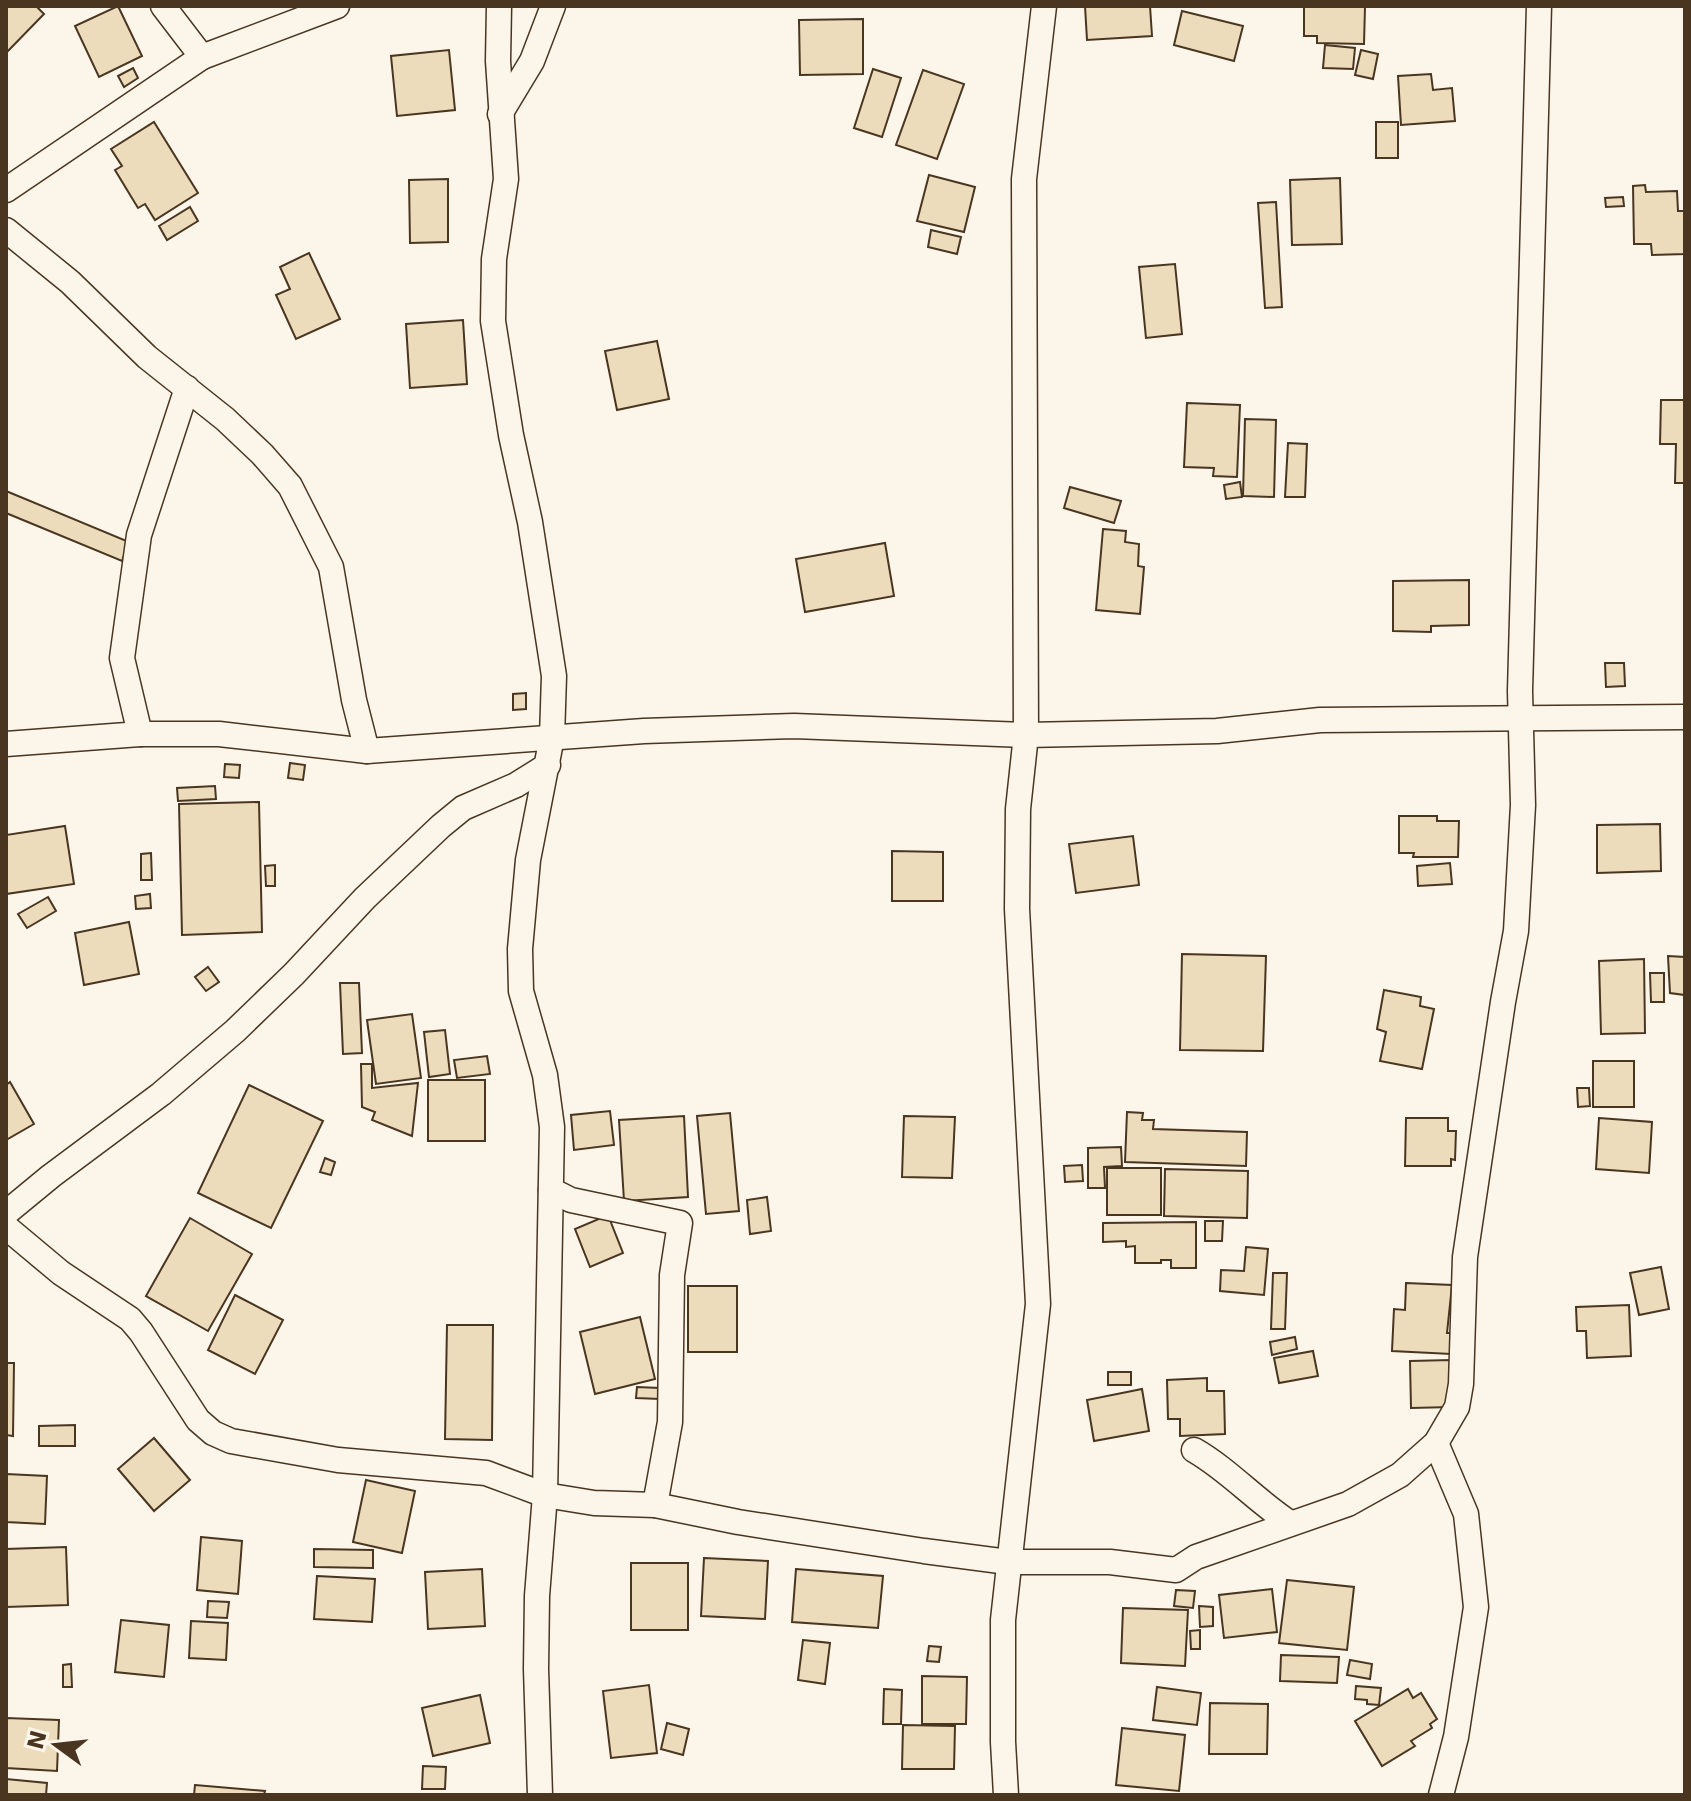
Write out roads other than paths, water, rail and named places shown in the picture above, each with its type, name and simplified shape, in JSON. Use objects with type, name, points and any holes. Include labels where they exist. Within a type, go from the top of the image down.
[{"type":"street","points":[[163,6],[202,57]]},
{"type":"street","points":[[6,190],[202,57],[337,6]]},
{"type":"street","points":[[499,6],[500,114],[506,179],[494,259],[493,321],[511,435],[530,522],[554,676],[552,737],[528,860],[520,949],[521,991],[545,1075],[552,1127],[545,1495],[536,1625],[540,1795]]},
{"type":"street","points":[[500,114],[532,61],[553,6]]},
{"type":"street","points":[[1006,1795],[1003,1620],[1038,1304],[1017,909],[1018,809],[1026,735],[1024,179],[1044,6]]},
{"type":"street","points":[[6,1227],[61,1273],[130,1319],[198,1420],[213,1433],[231,1441],[305,1456],[486,1473],[545,1495],[594,1503],[655,1505],[833,1538],[1008,1562],[1110,1562],[1176,1570],[1196,1557],[1348,1504],[1400,1475],[1436,1443],[1457,1407],[1461,1384],[1465,1257],[1516,931],[1523,805],[1520,717],[1539,6]]},
{"type":"street","points":[[6,230],[70,282],[147,357],[262,454],[290,486],[331,567],[354,700],[367,751]]},
{"type":"street","points":[[140,734],[122,658],[124,643],[139,535],[187,388]]},
{"type":"street","points":[[6,744],[140,734],[219,734],[367,751],[552,737],[794,726],[1026,735],[1217,731],[1320,720],[1685,717]]},
{"type":"street","points":[[6,1213],[161,1094],[235,1031],[365,898],[441,826],[463,808],[516,785],[548,765]]},
{"type":"street","points":[[551,1190],[571,1200],[680,1223],[672,1275],[670,1422],[655,1505]]},
{"type":"street","points":[[1436,1443],[1466,1514],[1476,1607],[1456,1737],[1441,1795]]},
{"type":"street","points":[[1194,1450],[1217,1463],[1263,1505],[1290,1523]]}]
